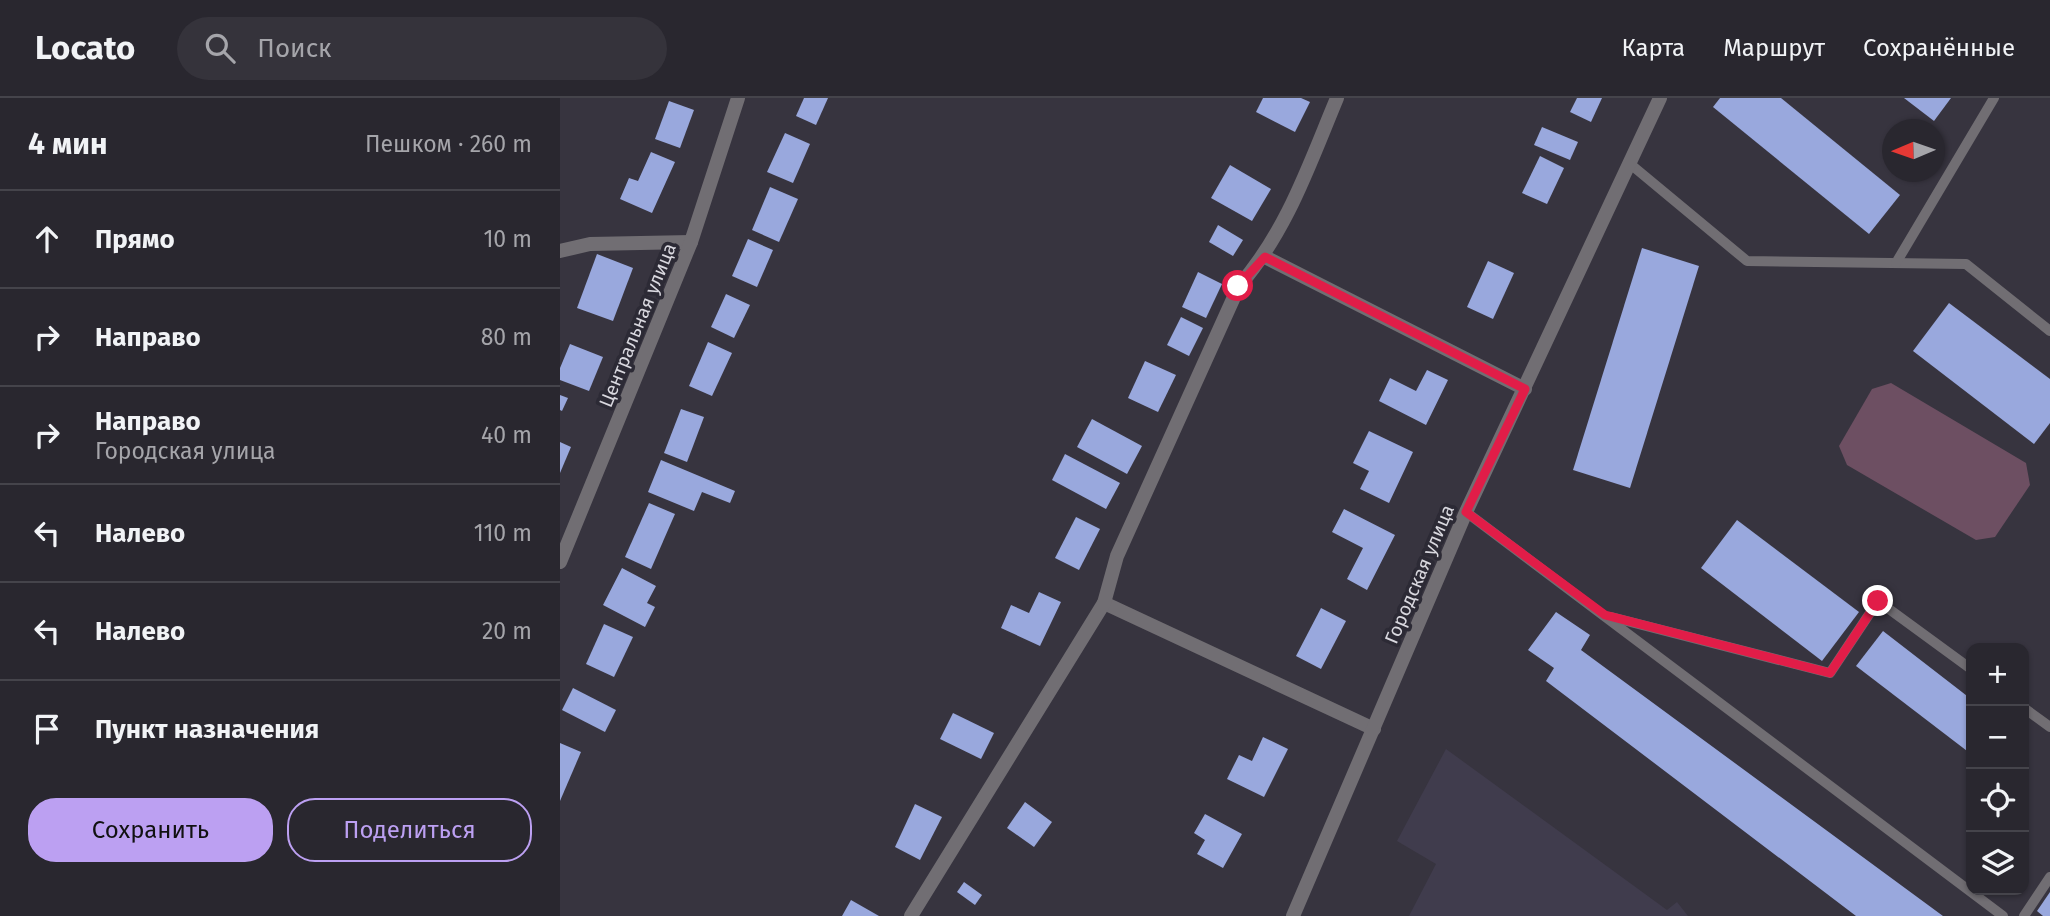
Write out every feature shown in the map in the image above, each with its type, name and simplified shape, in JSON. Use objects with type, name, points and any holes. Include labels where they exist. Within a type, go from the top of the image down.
[{"type":"street","name":"Центральная улица","points":[[560,562],[691,243],[738,98]]},
{"type":"street","points":[[911,916],[1104,603],[1116,556],[1238,286],[1265,257],[1292,205],[1337,98]]},
{"type":"street","name":"Городская улица","points":[[1293,916],[1466,512],[1660,98]]},
{"type":"street","points":[[560,251],[590,244],[691,243]]},
{"type":"street","points":[[1265,257],[1525,389]]},
{"type":"street","points":[[1104,603],[1374,729]]},
{"type":"lane","points":[[1896,263],[1994,98]]},
{"type":"lane","points":[[1629,163],[1747,261],[1966,264],[2050,331]]},
{"type":"lane","points":[[1466,512],[2003,916]]},
{"type":"lane","points":[[1605,615],[1830,673],[1878,601],[1966,665]]},
{"type":"lane","points":[[2029,712],[2050,727]]},
{"type":"lane","points":[[2024,916],[2050,877]]},
{"type":"shaded area","points":[[1891,383],[2026,463],[2030,485],[1995,537],[1976,540],[1847,465],[1839,446],[1872,389]]},
{"type":"shaded area","points":[[1446,749],[1667,910],[1677,902],[1688,916],[1409,916],[1436,864],[1397,841]]},
{"type":"building","points":[[804,98],[828,98],[816,125],[796,116]]},
{"type":"building","points":[[1263,98],[1301,98],[1310,102],[1295,132],[1256,112]]},
{"type":"building","points":[[1577,98],[1602,98],[1591,122],[1570,112]]},
{"type":"building","points":[[1720,98],[1781,98],[1900,195],[1869,234],[1713,107]]},
{"type":"building","points":[[1904,98],[1951,98],[1935,119],[1931,119]]},
{"type":"building","points":[[669,101],[694,110],[680,148],[655,139]]},
{"type":"building","points":[[1542,127],[1578,142],[1570,160],[1534,145]]},
{"type":"building","points":[[785,133],[810,144],[793,183],[767,172]]},
{"type":"building","points":[[651,152],[675,162],[652,213],[620,199],[629,178],[638,181]]},
{"type":"building","points":[[1540,156],[1564,168],[1547,204],[1522,193]]},
{"type":"building","points":[[1230,165],[1271,189],[1252,221],[1211,198]]},
{"type":"building","points":[[770,187],[798,199],[779,242],[752,230]]},
{"type":"building","points":[[1218,225],[1243,240],[1233,256],[1209,242]]},
{"type":"building","points":[[748,239],[773,250],[757,287],[732,276]]},
{"type":"building","points":[[1642,248],[1699,266],[1630,488],[1573,470]]},
{"type":"building","points":[[597,254],[633,268],[613,321],[577,308]]},
{"type":"building","points":[[1488,261],[1514,273],[1493,319],[1467,307]]},
{"type":"building","points":[[1198,272],[1222,284],[1206,318],[1182,307]]},
{"type":"building","points":[[726,294],[750,305],[734,338],[711,327]]},
{"type":"building","points":[[1949,303],[2050,379],[2050,423],[2034,444],[1913,351]]},
{"type":"building","points":[[1181,317],[1203,328],[1189,356],[1167,345]]},
{"type":"building","points":[[708,342],[732,353],[712,396],[689,386]]},
{"type":"building","points":[[570,344],[603,357],[589,391],[560,380],[560,368]]},
{"type":"building","points":[[1145,361],[1176,375],[1158,412],[1128,398]]},
{"type":"building","points":[[1427,370],[1448,380],[1426,425],[1379,401],[1390,378],[1416,391]]},
{"type":"building","points":[[560,395],[568,398],[562,411],[560,410]]},
{"type":"building","points":[[681,409],[704,417],[687,462],[664,453]]},
{"type":"building","points":[[1092,419],[1142,446],[1127,474],[1077,447]]},
{"type":"building","points":[[1369,431],[1413,452],[1389,503],[1360,489],[1369,471],[1353,463]]},
{"type":"building","points":[[560,442],[571,447],[560,473]]},
{"type":"building","points":[[1065,454],[1120,483],[1106,509],[1052,480]]},
{"type":"building","points":[[661,460],[735,491],[730,503],[702,492],[694,511],[648,492]]},
{"type":"building","points":[[649,503],[675,514],[651,569],[625,557]]},
{"type":"building","points":[[1344,509],[1395,535],[1367,590],[1347,579],[1363,548],[1332,532]]},
{"type":"building","points":[[1076,517],[1100,529],[1079,570],[1055,558]]},
{"type":"building","points":[[1737,520],[1859,612],[1822,661],[1701,568]]},
{"type":"building","points":[[622,568],[656,586],[647,603],[655,607],[645,627],[603,605]]},
{"type":"building","points":[[1039,592],[1061,602],[1040,646],[1001,628],[1011,605],[1029,613]]},
{"type":"building","points":[[1321,608],[1346,621],[1321,669],[1296,656]]},
{"type":"building","points":[[1556,612],[1590,635],[1581,650],[1943,916],[1856,916],[1546,681],[1554,668],[1528,650]]},
{"type":"building","points":[[604,624],[633,637],[614,677],[586,664]]},
{"type":"building","points":[[1883,631],[1966,695],[1966,750],[1856,666]]},
{"type":"building","points":[[573,688],[616,710],[605,732],[562,710]]},
{"type":"building","points":[[953,713],[994,733],[981,759],[940,739]]},
{"type":"building","points":[[1263,737],[1288,749],[1264,797],[1227,779],[1239,755],[1252,761]]},
{"type":"building","points":[[560,743],[581,752],[560,801]]},
{"type":"building","points":[[1025,802],[1052,822],[1034,847],[1007,828]]},
{"type":"building","points":[[915,804],[942,817],[920,860],[895,847]]},
{"type":"building","points":[[1205,814],[1242,834],[1223,868],[1197,854],[1205,840],[1194,833]]},
{"type":"building","points":[[964,882],[982,895],[975,905],[957,892]]},
{"type":"building","points":[[2050,892],[2050,916],[2043,916],[2037,911]]},
{"type":"building","points":[[851,900],[879,916],[842,916]]},
{"type":"route","points":[[1238,286],[1265,257],[1525,389],[1466,512],[1605,615],[1830,673],[1878,601]]}]
